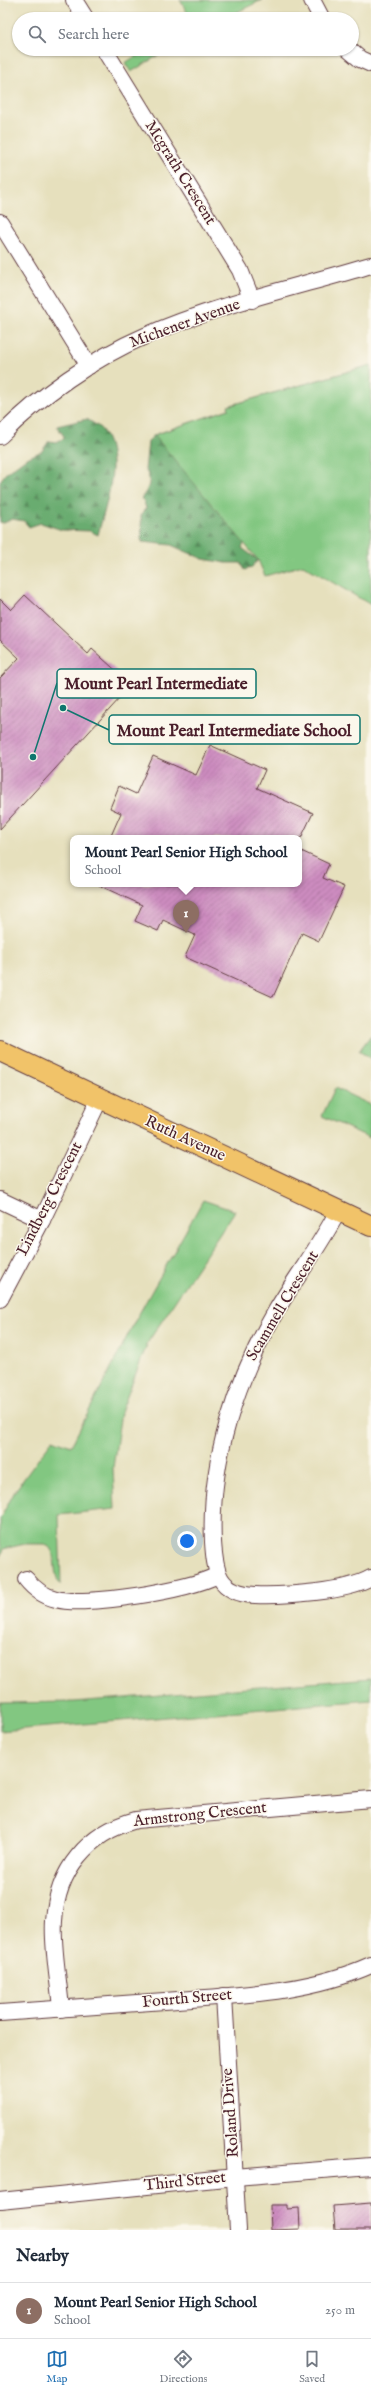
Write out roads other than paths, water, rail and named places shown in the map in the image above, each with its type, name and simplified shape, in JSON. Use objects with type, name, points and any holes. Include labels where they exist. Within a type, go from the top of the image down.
[{"type":"main road","name":"Ruth Avenue","points":[[0,1051],[371,1226]]},
{"type":"street","points":[[74,0],[82,12]]},
{"type":"street","points":[[312,0],[318,12]]},
{"type":"street","name":"Mcgrath Crescent","points":[[108,56],[240,270],[252,300]]},
{"type":"street","points":[[356,56],[371,64]]},
{"type":"street","points":[[0,222],[89,366]]},
{"type":"street","name":"Michener Avenue","points":[[0,436],[46,395],[89,366],[146,336],[252,300],[371,265]]},
{"type":"street","name":"Lindberg Crescent","points":[[0,1299],[42,1220],[100,1098]]},
{"type":"street","points":[[0,1200],[42,1220]]},
{"type":"street","name":"Scammell Crescent","points":[[217,1576],[213,1532],[214,1496],[222,1448],[235,1398],[243,1377],[264,1334],[326,1235],[338,1211]]},
{"type":"street","points":[[26,1579],[39,1592],[48,1597],[66,1601],[152,1593],[194,1586],[217,1576],[227,1586],[234,1590],[260,1595],[347,1587],[371,1578]]},
{"type":"street","name":"Armstrong Crescent","points":[[61,2009],[54,1921],[57,1896],[66,1874],[81,1851],[104,1832],[136,1820],[371,1800]]},
{"type":"street","name":"Fourth Street","points":[[0,2013],[224,1996],[309,1986],[348,1976],[371,1965]]},
{"type":"street","name":"Roland Drive","points":[[224,1996],[238,2230]]},
{"type":"street","name":"Third Street","points":[[0,2201],[235,2177],[371,2166]]},
{"type":"place","name":"Mount Pearl Intermediate School","points":[[63,708]]},
{"type":"place","name":"Mount Pearl Intermediate","points":[[33,757]]},
{"type":"place","name":"Mount Pearl Senior High School","points":[[186,933]]}]
